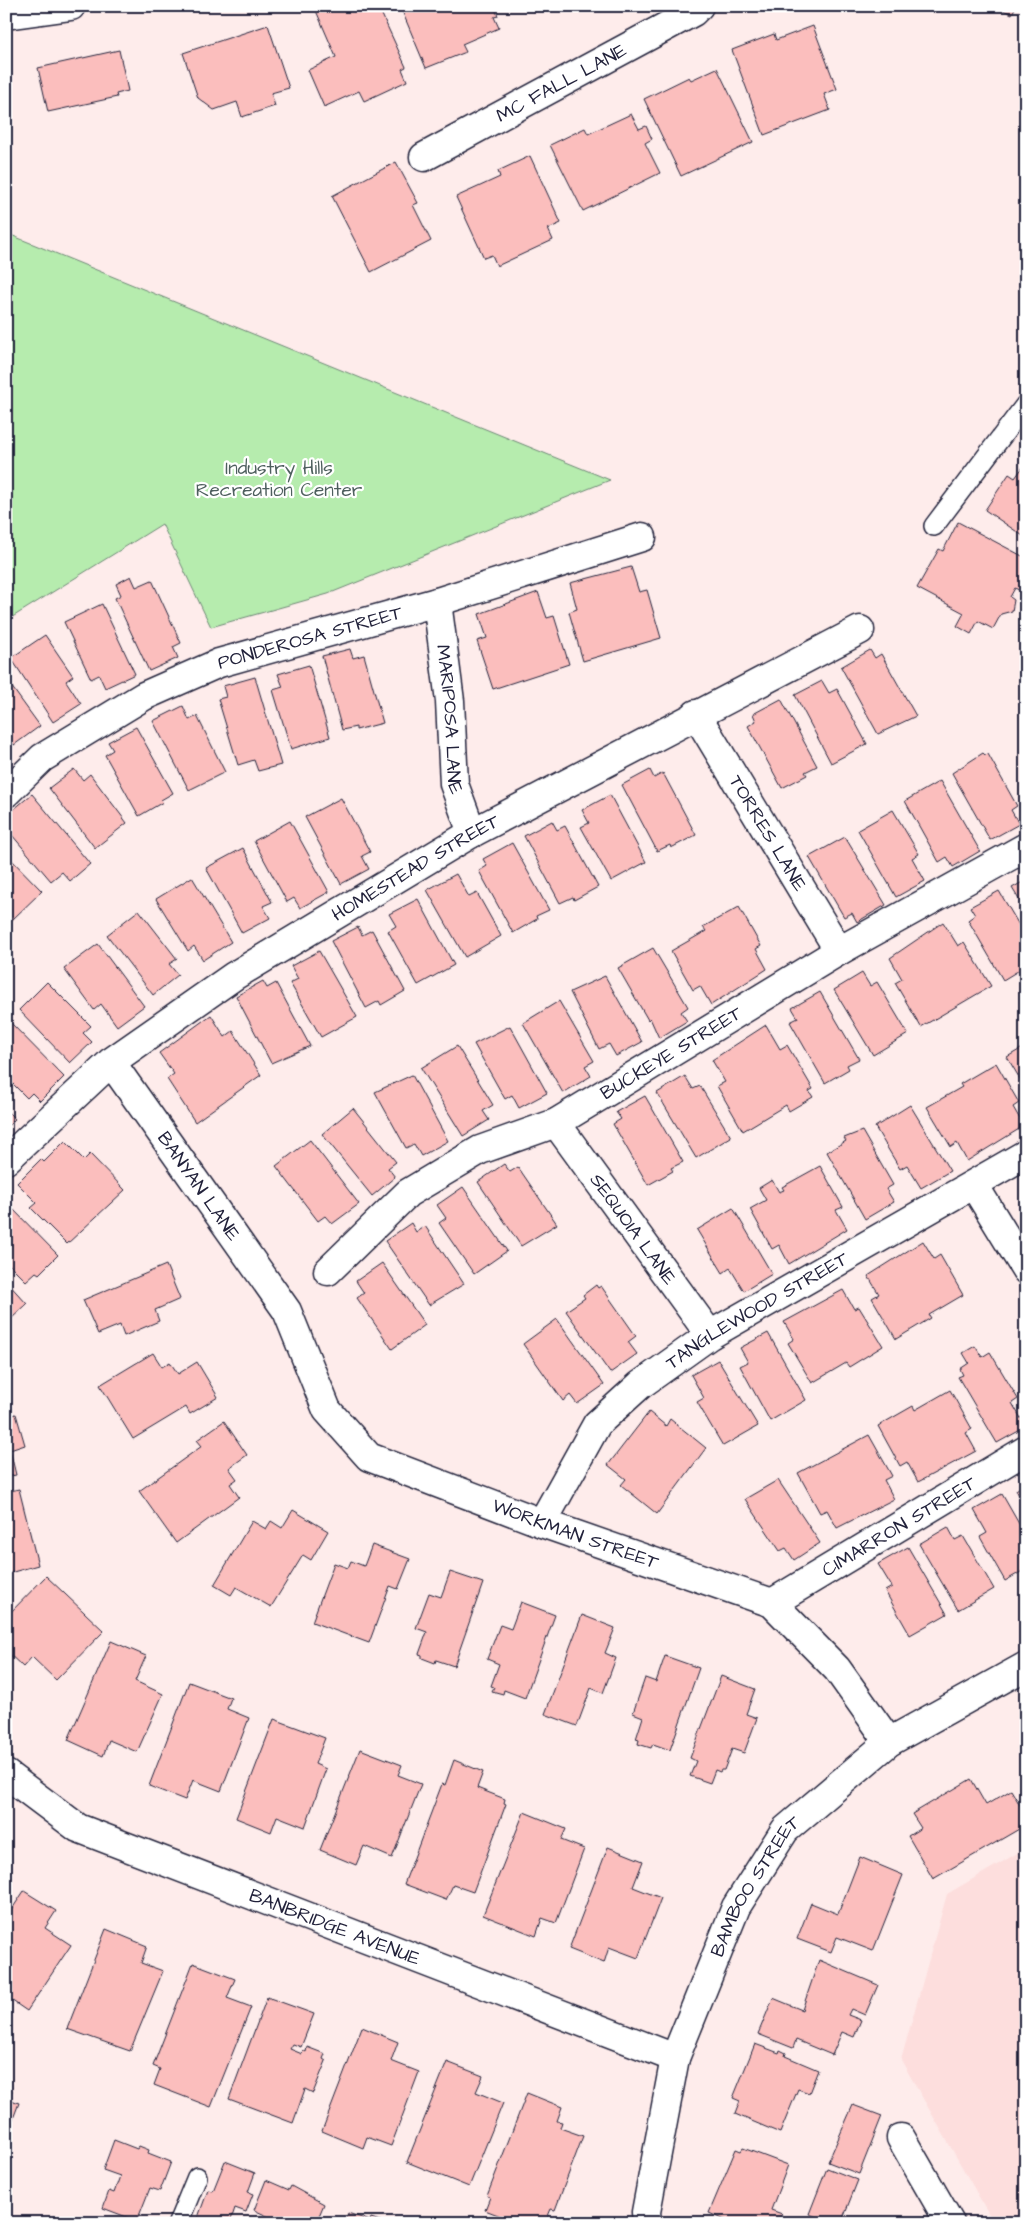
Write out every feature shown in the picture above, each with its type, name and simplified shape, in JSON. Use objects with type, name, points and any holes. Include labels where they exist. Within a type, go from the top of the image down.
[{"type":"street","points":[[6,15],[71,6]]},
{"type":"street","name":"MC FALL LANE","points":[[424,157],[693,12],[699,6]]},
{"type":"street","name":"PONDEROSA STREET","points":[[6,793],[42,758],[144,696],[219,663],[437,602],[642,536]]},
{"type":"street","name":"MARIPOSA LANE","points":[[437,602],[450,701],[454,784],[472,833]]},
{"type":"street","name":"HOMESTEAD STREET","points":[[6,1160],[111,1062],[234,976],[472,833],[696,714],[860,630]]},
{"type":"street","name":"TORRES LANE","points":[[696,714],[839,951]]},
{"type":"street","name":"BUCKEYE STREET","points":[[328,1271],[408,1193],[480,1150],[556,1123],[839,951],[1026,847]]},
{"type":"street","name":"BANYAN LANE","points":[[111,1062],[287,1311]]},
{"type":"street","name":"SEQUOIA LANE","points":[[556,1123],[710,1335]]},
{"type":"street","name":"TANGLEWOOD STREET","points":[[542,1523],[597,1424],[640,1385],[710,1335],[1026,1154]]},
{"type":"street","points":[[974,1184],[1026,1270]]},
{"type":"street","name":"WORKMAN STREET","points":[[287,1311],[327,1410],[370,1457],[542,1523],[772,1603],[837,1669],[889,1742]]},
{"type":"street","name":"CIMARRON STREET","points":[[772,1603],[1026,1450]]},
{"type":"street","name":"BAMBOO STREET","points":[[647,2223],[646,2212],[675,2058],[736,1908],[784,1830],[889,1742],[1026,1666]]},
{"type":"street","name":"BANBRIDGE AVENUE","points":[[6,1774],[78,1828],[675,2058]]},
{"type":"street","points":[[901,2138],[950,2223]]},
{"type":"lane","points":[[934,526],[1026,404]]},
{"type":"lane","points":[[178,2223],[197,2177]]},
{"type":"shaded area","points":[[1026,1848],[1026,2223],[994,2223],[901,2060],[947,1894]]},
{"type":"green space","name":"Industry Hills Recreation Center","points":[[6,233],[610,480],[328,594],[211,627],[162,524],[6,621]]},
{"type":"building","points":[[314,6],[378,6],[406,67],[402,69],[407,81],[364,101],[359,91],[324,107],[308,70],[336,57]]},
{"type":"building","points":[[400,6],[494,6],[498,16],[494,17],[499,28],[462,44],[466,52],[426,68]]},
{"type":"building","points":[[994,6],[1016,6],[1012,14]]},
{"type":"building","points":[[268,25],[289,88],[271,93],[275,106],[242,117],[237,102],[214,110],[198,98],[183,53]]},
{"type":"building","points":[[813,26],[837,89],[824,94],[830,110],[764,135],[732,50],[774,34],[776,40]]},
{"type":"building","points":[[119,50],[128,91],[116,94],[117,97],[48,112],[38,68]]},
{"type":"building","points":[[717,68],[753,142],[681,176],[644,99],[689,77],[691,80]]},
{"type":"building","points":[[631,114],[639,129],[646,126],[652,139],[645,143],[660,173],[583,211],[550,145],[585,128],[588,134]]},
{"type":"building","points":[[530,156],[561,223],[548,229],[553,240],[497,266],[492,255],[484,258],[456,197],[500,177],[498,171]]},
{"type":"building","points":[[396,162],[418,203],[413,205],[431,241],[371,272],[332,196]]},
{"type":"building","points":[[1026,463],[1026,538],[985,510],[1009,474],[1015,478]]},
{"type":"building","points":[[958,522],[1026,558],[1026,594],[1015,588],[1010,597],[1014,600],[1012,611],[1001,614],[993,629],[978,621],[971,634],[957,626],[964,613],[917,588],[939,549],[943,551]]},
{"type":"building","points":[[631,567],[639,592],[647,590],[661,638],[583,661],[569,612],[577,609],[570,583]]},
{"type":"building","points":[[131,576],[136,587],[152,580],[181,643],[173,647],[178,658],[149,671],[115,598],[121,595],[116,584]]},
{"type":"building","points":[[538,592],[547,618],[554,616],[569,664],[493,689],[477,641],[487,638],[479,614]]},
{"type":"building","points":[[102,604],[135,674],[105,688],[99,675],[91,679],[64,622]]},
{"type":"building","points":[[45,635],[73,676],[66,681],[81,704],[53,722],[11,658]]},
{"type":"building","points":[[350,649],[353,658],[364,655],[383,723],[356,730],[356,727],[342,730],[322,656]]},
{"type":"building","points":[[870,650],[875,658],[881,654],[916,716],[878,734],[841,667]]},
{"type":"building","points":[[309,665],[330,737],[291,749],[273,690],[283,687],[278,674]]},
{"type":"building","points":[[255,677],[281,765],[258,771],[254,760],[238,765],[218,699],[226,697],[223,686]]},
{"type":"building","points":[[6,679],[40,726],[14,745],[6,734]]},
{"type":"building","points":[[822,681],[829,693],[837,689],[867,744],[831,763],[795,695]]},
{"type":"building","points":[[781,699],[817,766],[805,772],[807,775],[782,788],[748,726],[756,721],[753,714]]},
{"type":"building","points":[[183,706],[189,720],[197,716],[225,772],[189,790],[153,721]]},
{"type":"building","points":[[136,727],[173,793],[161,800],[163,802],[139,816],[105,755],[113,750],[108,742]]},
{"type":"building","points":[[983,753],[985,755],[988,754],[1017,806],[1011,810],[1019,824],[990,840],[952,773]]},
{"type":"building","points":[[74,769],[83,780],[90,774],[127,823],[95,848],[49,788]]},
{"type":"building","points":[[650,770],[654,778],[663,773],[696,835],[671,848],[670,845],[657,851],[622,785]]},
{"type":"building","points":[[940,781],[980,851],[953,867],[947,857],[939,862],[905,801]]},
{"type":"building","points":[[32,794],[90,864],[70,881],[62,872],[51,881],[6,828],[12,822],[7,815]]},
{"type":"building","points":[[610,795],[646,862],[611,881],[581,827],[589,823],[582,810]]},
{"type":"building","points":[[341,798],[370,852],[362,856],[369,869],[341,884],[305,817]]},
{"type":"building","points":[[893,810],[919,854],[912,858],[925,881],[896,897],[858,830]]},
{"type":"building","points":[[290,821],[329,892],[300,908],[294,898],[287,902],[254,841]]},
{"type":"building","points":[[552,821],[557,830],[565,826],[598,887],[574,900],[573,897],[560,903],[524,836]]},
{"type":"building","points":[[845,837],[886,905],[857,922],[852,913],[844,917],[809,857]]},
{"type":"building","points":[[512,843],[549,910],[536,916],[537,919],[513,933],[479,871],[487,866],[483,859]]},
{"type":"building","points":[[243,848],[272,902],[263,906],[270,918],[242,933],[206,868]]},
{"type":"building","points":[[6,854],[42,891],[12,920],[6,914]]},
{"type":"building","points":[[456,874],[469,897],[477,893],[501,936],[465,957],[427,890]]},
{"type":"building","points":[[192,877],[231,942],[203,960],[194,946],[188,951],[156,899]]},
{"type":"building","points":[[1026,880],[1026,911],[1012,888]]},
{"type":"building","points":[[999,891],[1026,937],[1024,962],[1026,966],[1003,980],[968,920],[975,915],[970,907]]},
{"type":"building","points":[[418,899],[454,965],[418,985],[388,931],[396,926],[389,914]]},
{"type":"building","points":[[739,907],[761,946],[756,949],[767,969],[711,1005],[700,986],[693,990],[671,951],[706,931],[703,927]]},
{"type":"building","points":[[139,910],[177,959],[169,964],[178,975],[153,995],[107,935]]},
{"type":"building","points":[[943,922],[958,946],[964,942],[991,986],[921,1027],[895,983],[902,979],[890,958]]},
{"type":"building","points":[[358,927],[362,935],[372,930],[405,991],[381,1005],[379,1001],[366,1008],[331,941]]},
{"type":"building","points":[[98,944],[144,1006],[117,1026],[101,1004],[94,1010],[64,969]]},
{"type":"building","points":[[653,948],[688,1007],[681,1012],[687,1021],[659,1038],[650,1018],[648,1020],[618,968]]},
{"type":"building","points":[[319,951],[357,1017],[321,1037],[290,983],[298,979],[291,966]]},
{"type":"building","points":[[862,973],[870,986],[877,982],[908,1034],[873,1055],[834,990]]},
{"type":"building","points":[[605,976],[642,1042],[616,1056],[609,1044],[599,1049],[570,992]]},
{"type":"building","points":[[263,981],[267,988],[276,983],[310,1046],[271,1063],[236,996]]},
{"type":"building","points":[[47,982],[91,1026],[83,1033],[92,1042],[70,1063],[19,1010]]},
{"type":"building","points":[[820,992],[859,1059],[847,1065],[849,1069],[825,1083],[790,1022],[798,1018],[792,1008]]},
{"type":"building","points":[[559,1001],[594,1061],[585,1066],[591,1076],[563,1093],[523,1023]]},
{"type":"building","points":[[211,1015],[225,1037],[233,1031],[261,1075],[195,1122],[167,1079],[174,1074],[159,1053]]},
{"type":"building","points":[[8,1020],[64,1077],[40,1101],[32,1093],[27,1098],[6,1077],[6,1022]]},
{"type":"building","points":[[766,1025],[780,1049],[787,1045],[813,1089],[809,1091],[813,1097],[789,1111],[786,1105],[743,1131],[717,1086],[725,1082],[712,1060]]},
{"type":"building","points":[[510,1026],[547,1093],[519,1108],[512,1095],[505,1099],[474,1044]]},
{"type":"building","points":[[457,1046],[493,1105],[483,1111],[489,1120],[463,1136],[421,1068]]},
{"type":"building","points":[[1026,1046],[1026,1089],[1007,1057]]},
{"type":"building","points":[[996,1063],[1019,1103],[1013,1107],[1024,1126],[967,1161],[957,1143],[951,1147],[927,1107],[962,1087],[960,1084]]},
{"type":"building","points":[[412,1075],[448,1141],[421,1156],[414,1144],[406,1148],[375,1092]]},
{"type":"building","points":[[685,1076],[693,1089],[700,1086],[731,1137],[696,1158],[657,1093]]},
{"type":"building","points":[[645,1096],[683,1162],[671,1168],[673,1171],[648,1185],[613,1124],[621,1119],[616,1112]]},
{"type":"building","points":[[910,1105],[950,1171],[921,1188],[907,1165],[900,1169],[875,1127]]},
{"type":"building","points":[[353,1108],[396,1162],[388,1168],[395,1177],[372,1196],[322,1134]]},
{"type":"building","points":[[6,1110],[15,1119],[6,1128]]},
{"type":"building","points":[[862,1131],[893,1185],[886,1189],[894,1202],[865,1219],[827,1152],[846,1141],[844,1138]]},
{"type":"building","points":[[310,1140],[359,1204],[332,1224],[325,1216],[318,1221],[276,1166]]},
{"type":"building","points":[[65,1141],[84,1160],[90,1154],[125,1190],[67,1244],[31,1208],[37,1203],[17,1183],[41,1159],[44,1162]]},
{"type":"building","points":[[504,1164],[510,1172],[518,1167],[557,1224],[521,1246],[478,1182]]},
{"type":"building","points":[[820,1166],[843,1207],[836,1210],[847,1229],[789,1264],[779,1245],[772,1249],[750,1209],[766,1200],[759,1188],[772,1180],[779,1192],[784,1190],[782,1187]]},
{"type":"building","points":[[463,1187],[507,1251],[474,1274],[439,1223],[446,1218],[437,1205]]},
{"type":"building","points":[[9,1205],[58,1255],[39,1274],[36,1272],[26,1281],[6,1261],[6,1208]]},
{"type":"building","points":[[733,1208],[772,1274],[744,1291],[730,1268],[723,1273],[697,1230]]},
{"type":"building","points":[[411,1223],[416,1232],[425,1226],[464,1284],[429,1305],[385,1241]]},
{"type":"building","points":[[923,1241],[934,1259],[940,1255],[963,1295],[929,1315],[931,1318],[896,1339],[872,1298],[879,1294],[868,1276]]},
{"type":"building","points":[[382,1263],[425,1325],[392,1349],[357,1298],[364,1293],[356,1281]]},
{"type":"building","points":[[166,1265],[180,1299],[155,1310],[159,1321],[124,1336],[120,1325],[98,1334],[83,1300]]},
{"type":"building","points":[[6,1281],[27,1304],[11,1319],[6,1314]]},
{"type":"building","points":[[596,1285],[598,1288],[601,1286],[636,1336],[628,1342],[637,1354],[610,1373],[566,1311],[585,1298],[583,1295]]},
{"type":"building","points":[[843,1290],[854,1309],[859,1307],[883,1346],[849,1367],[846,1363],[812,1383],[788,1343],[794,1339],[784,1322]]},
{"type":"building","points":[[557,1319],[604,1385],[577,1404],[570,1395],[563,1401],[523,1344]]},
{"type":"building","points":[[768,1333],[806,1400],[770,1421],[740,1366],[748,1362],[740,1348]]},
{"type":"building","points":[[975,1346],[982,1357],[990,1352],[1018,1399],[1012,1403],[1026,1427],[997,1443],[958,1377],[963,1375],[960,1369],[969,1363],[963,1353]]},
{"type":"building","points":[[153,1353],[162,1367],[170,1362],[178,1374],[197,1362],[218,1397],[190,1414],[186,1407],[133,1439],[100,1385]]},
{"type":"building","points":[[718,1360],[758,1426],[723,1446],[697,1402],[704,1398],[691,1375]]},
{"type":"building","points":[[950,1390],[972,1429],[966,1433],[976,1451],[918,1482],[907,1462],[900,1466],[878,1426],[913,1406],[915,1410]]},
{"type":"building","points":[[649,1412],[666,1426],[670,1419],[706,1448],[657,1514],[621,1485],[626,1479],[608,1465]]},
{"type":"building","points":[[16,1414],[25,1445],[10,1450],[16,1475],[6,1477],[6,1417]]},
{"type":"building","points":[[224,1421],[247,1455],[229,1468],[237,1479],[230,1484],[239,1497],[176,1543],[139,1491],[202,1446],[197,1440]]},
{"type":"building","points":[[869,1435],[892,1476],[884,1480],[894,1499],[837,1528],[827,1510],[820,1513],[798,1473]]},
{"type":"building","points":[[778,1480],[820,1543],[794,1560],[786,1548],[780,1551],[745,1499]]},
{"type":"building","points":[[1026,1483],[1026,1507],[1016,1490]]},
{"type":"building","points":[[19,1489],[38,1565],[6,1574],[6,1492]]},
{"type":"building","points":[[1002,1494],[1026,1536],[1026,1569],[1005,1581],[980,1537],[987,1533],[974,1510]]},
{"type":"building","points":[[293,1510],[328,1531],[311,1560],[303,1555],[271,1607],[236,1587],[231,1595],[214,1585],[252,1521],[266,1529],[271,1521],[282,1528]]},
{"type":"building","points":[[948,1527],[955,1540],[963,1536],[994,1589],[958,1610],[919,1544]]},
{"type":"building","points":[[372,1545],[410,1559],[398,1589],[390,1586],[369,1643],[312,1622],[334,1563],[348,1568],[351,1561],[364,1566]]},
{"type":"building","points":[[908,1547],[947,1614],[910,1635],[885,1591],[892,1587],[878,1564]]},
{"type":"building","points":[[450,1572],[483,1583],[454,1666],[436,1660],[435,1663],[422,1658],[422,1655],[419,1654],[427,1632],[416,1628],[429,1593],[441,1597]]},
{"type":"building","points":[[46,1576],[104,1631],[56,1680],[32,1657],[23,1667],[6,1651],[6,1617]]},
{"type":"building","points":[[521,1602],[555,1615],[525,1698],[504,1690],[503,1694],[492,1691],[494,1687],[491,1686],[499,1664],[487,1659],[500,1625],[511,1629]]},
{"type":"building","points":[[582,1615],[615,1628],[605,1653],[616,1658],[603,1693],[591,1688],[577,1726],[545,1714]]},
{"type":"building","points":[[111,1641],[146,1656],[135,1681],[163,1694],[137,1752],[109,1740],[103,1756],[68,1740]]},
{"type":"building","points":[[665,1656],[699,1668],[670,1750],[653,1744],[651,1748],[638,1744],[639,1740],[636,1739],[643,1717],[633,1713],[645,1678],[656,1682]]},
{"type":"building","points":[[721,1676],[755,1689],[746,1714],[757,1718],[744,1753],[732,1749],[724,1770],[720,1772],[715,1770],[710,1783],[690,1776],[696,1761],[690,1758]]},
{"type":"building","points":[[189,1682],[231,1698],[227,1709],[249,1718],[221,1791],[193,1780],[185,1800],[149,1786]]},
{"type":"building","points":[[274,1719],[325,1738],[315,1764],[326,1769],[305,1827],[277,1816],[271,1832],[236,1818]]},
{"type":"building","points":[[360,1749],[402,1765],[398,1775],[421,1784],[392,1858],[364,1846],[356,1865],[320,1850]]},
{"type":"building","points":[[454,1760],[483,1772],[477,1788],[505,1799],[504,1803],[506,1804],[473,1892],[453,1885],[446,1900],[404,1884],[442,1784],[445,1785]]},
{"type":"building","points":[[971,1779],[986,1805],[1011,1790],[1026,1815],[1026,1825],[933,1879],[908,1836],[921,1828],[912,1814]]},
{"type":"building","points":[[524,1812],[566,1829],[561,1840],[584,1849],[556,1923],[542,1918],[536,1936],[483,1915]]},
{"type":"building","points":[[608,1847],[643,1861],[633,1887],[661,1898],[638,1958],[609,1947],[604,1963],[569,1949]]},
{"type":"building","points":[[860,1857],[903,1875],[873,1951],[837,1937],[831,1952],[797,1939],[811,1903],[838,1914]]},
{"type":"building","points":[[24,1891],[56,1911],[45,1928],[71,1945],[27,2011],[8,1998],[6,2000],[6,1918]]},
{"type":"building","points":[[106,1929],[147,1946],[141,1963],[163,1971],[130,2051],[67,2029]]},
{"type":"building","points":[[819,1960],[878,1985],[865,2015],[851,2009],[848,2015],[861,2020],[854,2037],[842,2032],[832,2055],[796,2040],[793,2048],[758,2034],[773,1998],[802,2010]]},
{"type":"building","points":[[193,1963],[235,1979],[227,1998],[251,2007],[211,2107],[154,2085],[160,2069],[153,2066]]},
{"type":"building","points":[[267,1997],[314,2014],[301,2047],[293,2044],[290,2049],[302,2054],[303,2050],[306,2052],[307,2047],[325,2054],[323,2059],[326,2061],[313,2093],[305,2089],[293,2123],[229,2099]]},
{"type":"building","points":[[362,2027],[398,2042],[391,2061],[419,2072],[391,2146],[367,2137],[363,2148],[322,2131]]},
{"type":"building","points":[[755,2044],[779,2053],[780,2050],[786,2053],[785,2056],[818,2070],[809,2093],[798,2089],[780,2133],[735,2114],[740,2101],[733,2098]]},
{"type":"building","points":[[447,2062],[483,2076],[476,2092],[503,2103],[469,2187],[407,2162]]},
{"type":"building","points":[[6,2089],[12,2091],[9,2099],[19,2103],[6,2137]]},
{"type":"building","points":[[527,2093],[562,2107],[557,2121],[562,2122],[560,2128],[583,2136],[555,2210],[551,2209],[545,2223],[519,2223],[485,2210],[490,2197],[487,2196]]},
{"type":"building","points":[[853,2105],[882,2116],[859,2174],[828,2162]]},
{"type":"building","points":[[114,2140],[137,2149],[139,2146],[149,2150],[148,2153],[171,2162],[160,2191],[150,2188],[137,2221],[103,2208],[109,2191],[114,2193],[120,2176],[103,2170]]},
{"type":"building","points":[[743,2148],[788,2165],[771,2210],[782,2214],[780,2217],[794,2223],[732,2223],[709,2213],[736,2149],[741,2151]]},
{"type":"building","points":[[225,2161],[255,2173],[248,2192],[253,2194],[246,2212],[235,2208],[230,2223],[196,2223],[208,2190],[213,2191]]},
{"type":"building","points":[[827,2168],[858,2180],[841,2223],[832,2223],[809,2214]]},
{"type":"building","points":[[266,2180],[289,2190],[291,2186],[324,2204],[316,2223],[277,2223],[278,2221],[254,2210]]},
{"type":"building","points":[[348,2213],[370,2221],[371,2218],[383,2222],[344,2223]]}]
